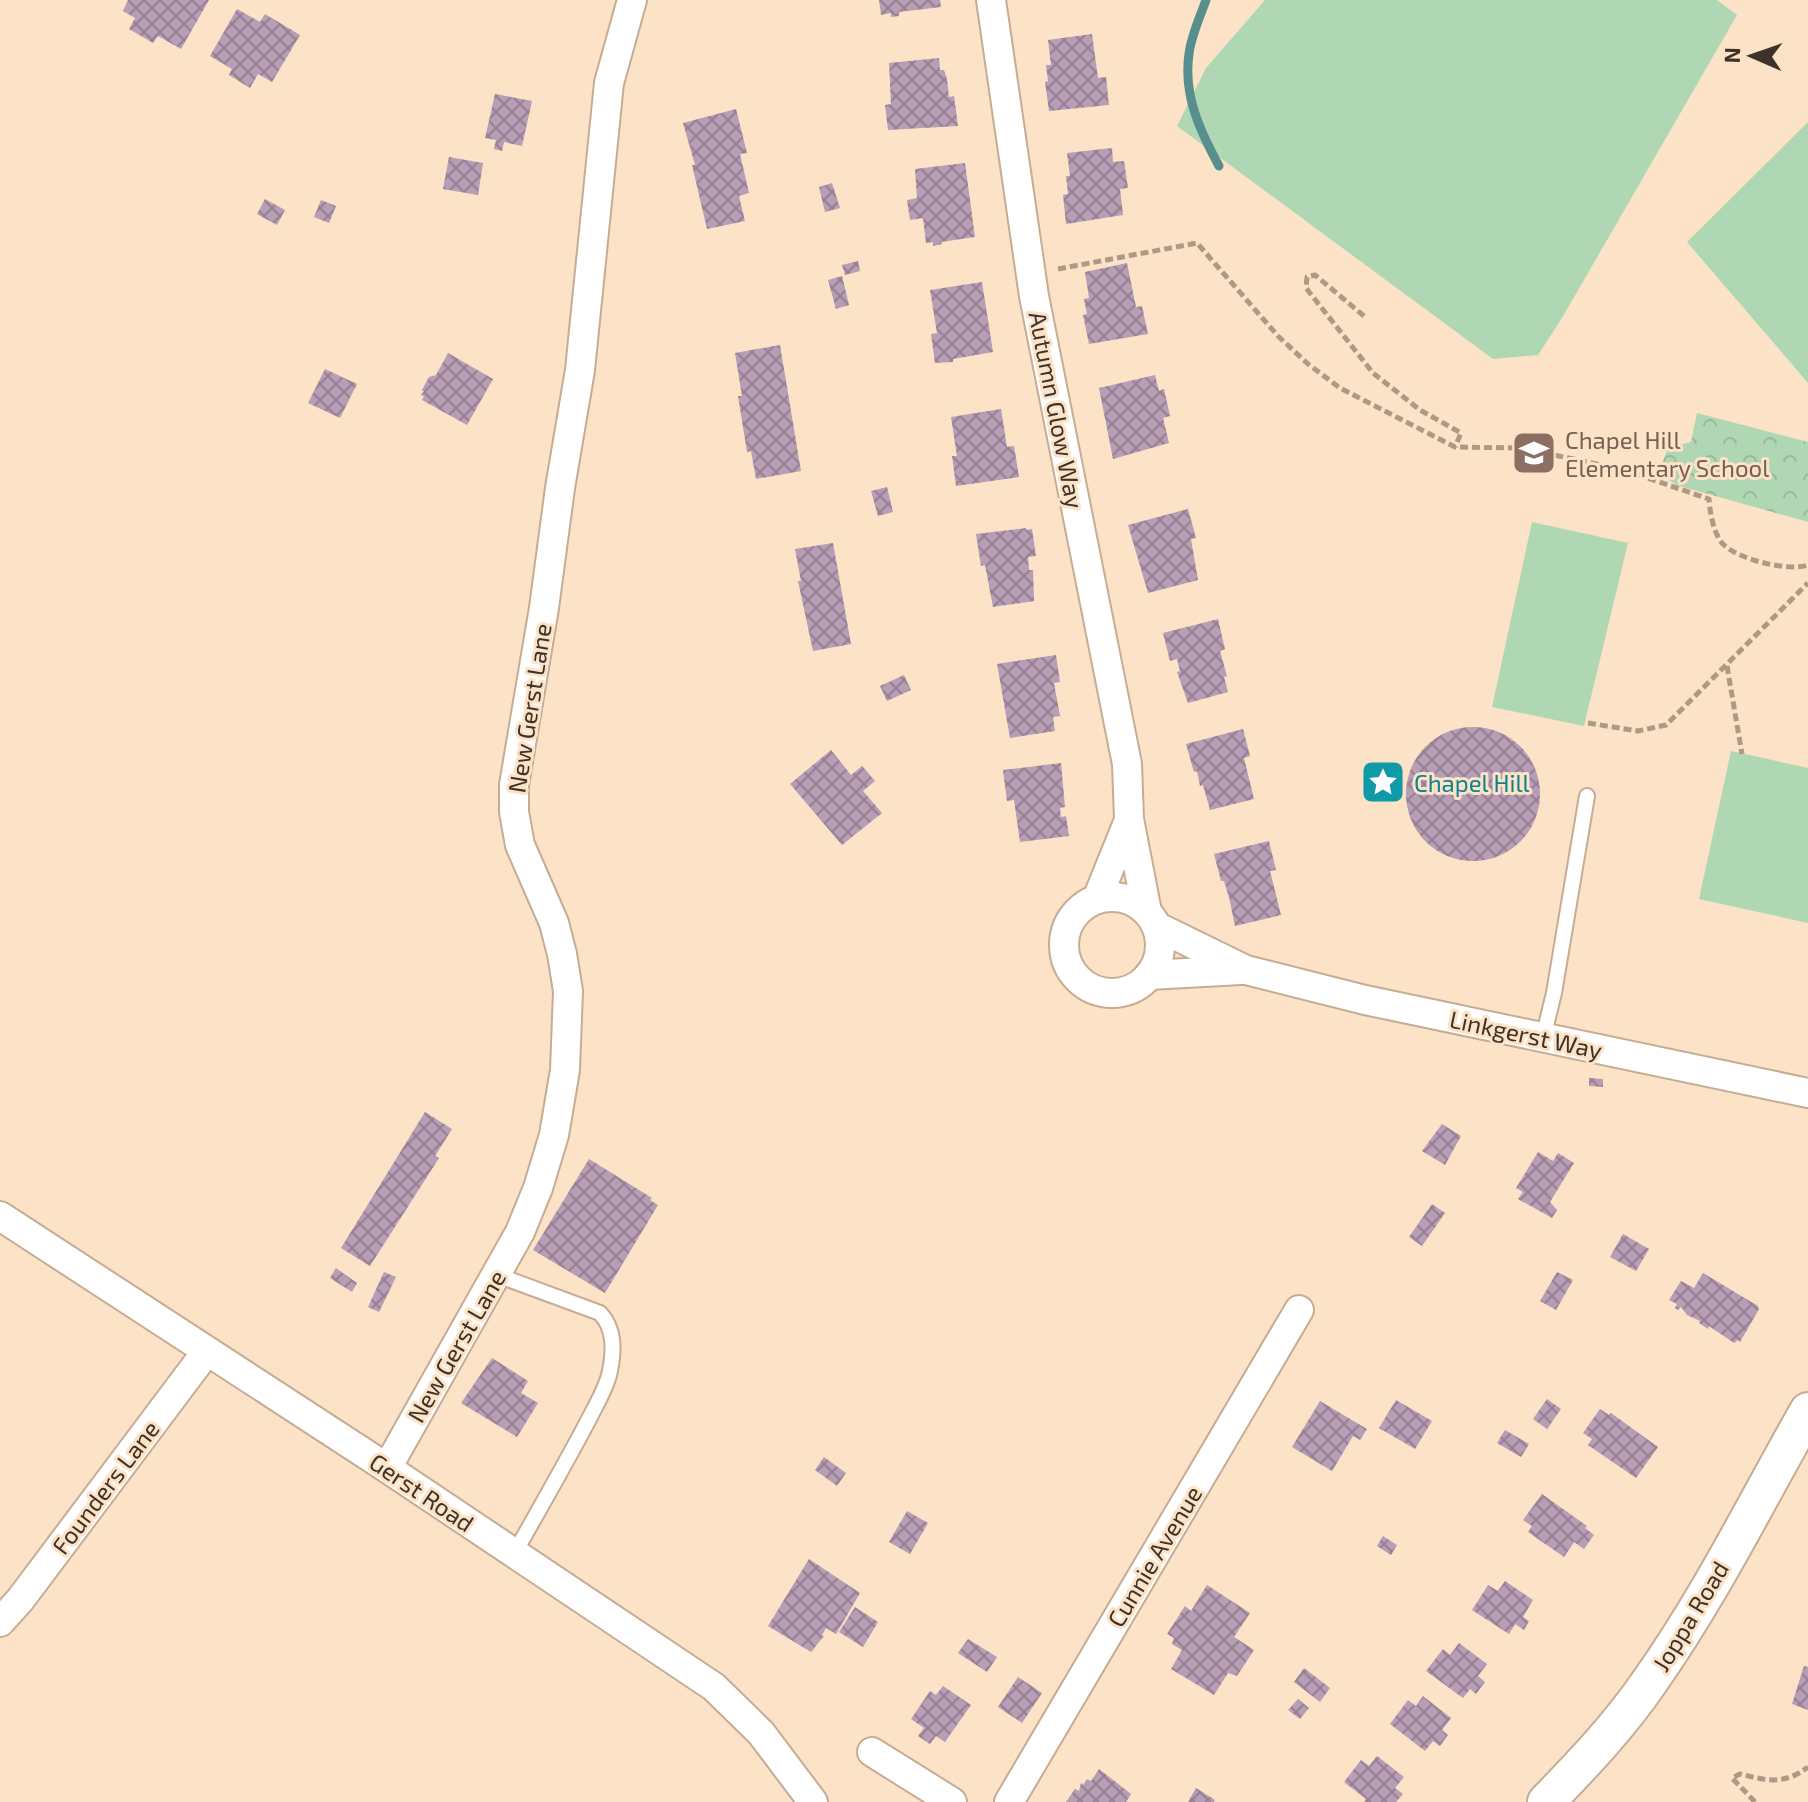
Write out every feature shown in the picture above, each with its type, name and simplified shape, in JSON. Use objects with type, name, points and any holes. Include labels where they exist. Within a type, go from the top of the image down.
[{"type":"street","name":"New Gerst Lane","points":[[387,1468],[520,1232],[538,1188],[554,1135],[565,1070],[568,991],[562,954],[554,923],[520,845],[514,812],[514,785],[580,370],[609,83],[632,0]]},
{"type":"street","name":"Autumn Glow Way","points":[[991,0],[1034,296],[1127,764],[1129,819],[1152,919]]},
{"type":"street","name":"Autumn Glow Way","points":[[1097,899],[1129,819]]},
{"type":"street","points":[[1124,898],[1152,919],[1159,952],[1149,975],[1138,985],[1110,993],[1083,983],[1073,973],[1064,945],[1073,917],[1083,906],[1097,899],[1124,898]]},
{"type":"street","name":"Linkgerst Way","points":[[1152,919],[1246,970],[1365,1000],[1808,1093]]},
{"type":"street","name":"Linkgerst Way","points":[[1149,975],[1246,970]]},
{"type":"street","name":"Gerst Road","points":[[0,1216],[387,1468],[714,1687],[761,1733],[813,1802]]},
{"type":"street","name":"Cunnie Avenue","points":[[1009,1802],[1299,1310]]},
{"type":"street","name":"Founders Lane","points":[[0,1622],[20,1600],[207,1351]]},
{"type":"street","name":"Joppa Road","points":[[1546,1802],[1605,1739],[1649,1683],[1692,1615],[1808,1411]]},
{"type":"street","points":[[872,1752],[952,1802]]},
{"type":"lane","points":[[1543,1038],[1554,993],[1587,796]]},
{"type":"lane","points":[[497,1275],[600,1313],[609,1323],[612,1337],[610,1374],[601,1395],[514,1554]]},
{"type":"path","points":[[1057,269],[1197,243],[1278,336],[1340,388],[1455,447],[1521,448],[1621,469],[1709,499],[1716,530],[1723,544],[1774,566],[1808,565]]},
{"type":"path","points":[[1364,316],[1315,275],[1307,277],[1306,288],[1373,373],[1420,410],[1461,433],[1455,447]]},
{"type":"path","points":[[1588,723],[1638,731],[1666,725],[1808,583]]},
{"type":"path","points":[[1727,666],[1742,754]]},
{"type":"path","points":[[1755,1802],[1732,1778],[1740,1774],[1766,1781],[1793,1778],[1808,1767]]},
{"type":"green space","points":[[1265,0],[1717,0],[1737,15],[1538,355],[1493,359],[1177,126],[1206,68]]},
{"type":"green space","points":[[1808,122],[1808,383],[1687,242]]},
{"type":"green space","points":[[1697,413],[1808,442],[1808,522],[1676,485],[1664,476],[1662,463],[1668,448],[1691,442]]},
{"type":"green space","points":[[1532,522],[1628,543],[1584,726],[1492,707]]},
{"type":"green space","points":[[1731,751],[1808,768],[1808,923],[1699,899]]},
{"type":"building","points":[[128,0],[209,0],[181,49],[158,36],[153,43],[129,29],[135,18],[123,11]]},
{"type":"building","points":[[879,0],[940,0],[941,7],[899,12],[899,16],[891,17],[891,13],[881,15]]},
{"type":"building","points":[[237,9],[260,22],[265,14],[300,35],[272,82],[258,74],[250,88],[229,75],[232,69],[210,56]]},
{"type":"building","points":[[1092,34],[1098,78],[1106,77],[1109,105],[1049,111],[1045,82],[1048,81],[1046,65],[1051,65],[1048,40]]},
{"type":"building","points":[[939,58],[940,70],[944,70],[947,79],[949,97],[954,96],[958,126],[888,130],[885,105],[891,104],[889,63]]},
{"type":"building","points":[[495,94],[532,101],[522,146],[504,142],[502,151],[494,149],[496,140],[485,138]]},
{"type":"building","points":[[736,109],[747,153],[740,154],[749,193],[739,196],[745,221],[707,229],[692,165],[695,165],[683,123]]},
{"type":"building","points":[[1112,148],[1113,162],[1124,161],[1128,188],[1120,189],[1123,215],[1066,224],[1063,195],[1068,194],[1066,176],[1070,176],[1067,153]]},
{"type":"building","points":[[449,157],[483,163],[478,195],[443,189]]},
{"type":"building","points":[[965,163],[975,237],[933,246],[933,242],[926,243],[923,218],[910,220],[907,200],[917,198],[915,169]]},
{"type":"building","points":[[832,183],[840,208],[825,212],[819,187]]},
{"type":"building","points":[[265,199],[285,210],[277,225],[257,214]]},
{"type":"building","points":[[321,200],[336,206],[329,223],[314,217]]},
{"type":"building","points":[[858,261],[860,271],[845,275],[842,265]]},
{"type":"building","points":[[1127,263],[1136,307],[1142,306],[1148,334],[1089,344],[1083,315],[1087,314],[1084,299],[1089,298],[1085,272]]},
{"type":"building","points":[[842,276],[849,305],[836,309],[828,280]]},
{"type":"building","points":[[982,282],[993,352],[935,363],[931,334],[937,333],[930,290]]},
{"type":"building","points":[[780,345],[801,471],[756,479],[751,451],[747,452],[735,353]]},
{"type":"building","points":[[448,353],[493,379],[467,425],[422,400],[422,390],[429,377],[436,375]]},
{"type":"building","points":[[325,369],[357,384],[340,418],[308,403]]},
{"type":"building","points":[[1155,375],[1159,391],[1164,389],[1170,416],[1163,418],[1169,443],[1113,459],[1099,388]]},
{"type":"building","points":[[1001,409],[1007,447],[1014,446],[1019,477],[956,486],[952,456],[957,456],[951,417]]},
{"type":"building","points":[[887,487],[893,512],[878,516],[871,491]]},
{"type":"building","points":[[1188,509],[1196,538],[1191,539],[1198,580],[1148,593],[1128,525]]},
{"type":"building","points":[[1032,529],[1036,556],[1028,557],[1029,570],[1033,570],[1034,601],[993,607],[976,534]]},
{"type":"building","points":[[833,543],[851,644],[813,651],[798,581],[801,581],[795,549]]},
{"type":"building","points":[[1218,619],[1225,649],[1220,651],[1228,692],[1188,703],[1177,672],[1180,671],[1177,659],[1170,661],[1163,633]]},
{"type":"building","points":[[1056,655],[1060,682],[1054,683],[1060,716],[1053,717],[1055,731],[1010,738],[997,664]]},
{"type":"building","points":[[904,675],[911,690],[887,701],[880,686]]},
{"type":"building","points":[[1473,727],[1499,732],[1520,747],[1535,768],[1540,794],[1535,820],[1520,841],[1499,856],[1473,861],[1447,856],[1426,841],[1411,820],[1406,794],[1411,768],[1426,747],[1447,732]]},
{"type":"building","points":[[1243,729],[1250,756],[1244,758],[1254,799],[1210,810],[1186,744]]},
{"type":"building","points":[[831,750],[851,775],[862,766],[875,781],[863,791],[882,813],[842,845],[790,784]]},
{"type":"building","points":[[1061,763],[1065,807],[1060,808],[1061,817],[1066,816],[1069,836],[1020,842],[1014,800],[1007,801],[1003,770]]},
{"type":"building","points":[[1269,841],[1276,870],[1270,871],[1281,915],[1235,926],[1214,854]]},
{"type":"building","points":[[1589,1078],[1603,1079],[1603,1087],[1589,1086]]},
{"type":"building","points":[[425,1112],[452,1129],[435,1156],[439,1158],[370,1266],[341,1248]]},
{"type":"building","points":[[1442,1124],[1461,1136],[1445,1165],[1422,1151]]},
{"type":"building","points":[[1538,1152],[1553,1161],[1558,1153],[1574,1163],[1550,1202],[1557,1210],[1552,1218],[1518,1199],[1523,1192],[1516,1188]]},
{"type":"building","points":[[589,1159],[652,1198],[650,1200],[658,1205],[605,1293],[533,1250]]},
{"type":"building","points":[[1432,1204],[1445,1213],[1422,1246],[1409,1237]]},
{"type":"building","points":[[1623,1234],[1649,1249],[1636,1271],[1610,1257]]},
{"type":"building","points":[[336,1268],[357,1283],[352,1292],[330,1278]]},
{"type":"building","points":[[384,1272],[396,1277],[379,1312],[368,1307]]},
{"type":"building","points":[[1557,1272],[1573,1280],[1556,1310],[1540,1301]]},
{"type":"building","points":[[1703,1273],[1758,1306],[1740,1342],[1734,1343],[1709,1326],[1708,1329],[1687,1315],[1681,1307],[1678,1310],[1675,1308],[1677,1304],[1669,1300],[1681,1281],[1694,1288]]},
{"type":"building","points":[[492,1358],[528,1381],[521,1393],[538,1403],[517,1437],[461,1403]]},
{"type":"building","points":[[1547,1399],[1561,1409],[1547,1429],[1533,1419]]},
{"type":"building","points":[[1396,1400],[1432,1421],[1415,1449],[1379,1428]]},
{"type":"building","points":[[1320,1401],[1367,1429],[1360,1440],[1353,1436],[1332,1471],[1292,1447]]},
{"type":"building","points":[[1600,1409],[1609,1415],[1611,1413],[1658,1447],[1636,1478],[1588,1445],[1592,1439],[1583,1433]]},
{"type":"building","points":[[1505,1430],[1529,1444],[1521,1457],[1497,1443]]},
{"type":"building","points":[[824,1457],[846,1473],[837,1486],[815,1470]]},
{"type":"building","points":[[1542,1494],[1587,1526],[1585,1528],[1594,1535],[1584,1549],[1574,1542],[1564,1557],[1528,1532],[1532,1526],[1523,1520]]},
{"type":"building","points":[[907,1511],[928,1523],[910,1554],[889,1542]]},
{"type":"building","points":[[1383,1536],[1397,1545],[1391,1555],[1377,1546]]},
{"type":"building","points":[[809,1559],[860,1593],[836,1634],[826,1628],[824,1636],[811,1652],[768,1626]]},
{"type":"building","points":[[1505,1581],[1533,1600],[1523,1617],[1529,1621],[1524,1630],[1515,1624],[1509,1634],[1472,1610],[1488,1585],[1498,1591]]},
{"type":"building","points":[[1207,1585],[1250,1613],[1234,1637],[1254,1650],[1237,1676],[1228,1673],[1214,1695],[1171,1669],[1182,1650],[1172,1644],[1174,1638],[1167,1634],[1185,1606],[1191,1611]]},
{"type":"building","points":[[855,1607],[878,1622],[863,1647],[839,1632]]},
{"type":"building","points":[[968,1639],[997,1657],[987,1672],[958,1653]]},
{"type":"building","points":[[1459,1643],[1487,1664],[1478,1676],[1485,1682],[1476,1694],[1470,1689],[1463,1698],[1426,1671],[1443,1649],[1450,1655]]},
{"type":"building","points":[[1804,1666],[1808,1667],[1808,1710],[1792,1704]]},
{"type":"building","points":[[1304,1668],[1330,1688],[1320,1702],[1294,1682]]},
{"type":"building","points":[[1018,1677],[1042,1693],[1022,1723],[998,1707]]},
{"type":"building","points":[[943,1686],[971,1705],[945,1742],[936,1736],[930,1744],[918,1736],[924,1728],[911,1719],[930,1691],[936,1695]]},
{"type":"building","points":[[1423,1696],[1451,1718],[1442,1730],[1448,1735],[1440,1746],[1433,1741],[1425,1751],[1390,1724],[1408,1700],[1416,1706]]},
{"type":"building","points":[[1298,1699],[1309,1708],[1300,1719],[1288,1710]]},
{"type":"building","points":[[1377,1756],[1404,1777],[1395,1788],[1403,1794],[1396,1802],[1364,1802],[1366,1799],[1344,1782],[1361,1760],[1369,1766]]},
{"type":"building","points":[[1099,1769],[1131,1794],[1126,1802],[1066,1802],[1075,1789],[1079,1791],[1081,1783],[1083,1785],[1087,1779],[1091,1781]]},
{"type":"building","points":[[1196,1788],[1215,1800],[1214,1802],[1188,1802]]},
{"type":"waterway","points":[[1206,0],[1190,47],[1188,84],[1205,140],[1219,166]]},
{"type":"place","name":"Chapel Hill Elementary School","points":[[1534,453]]},
{"type":"place","name":"Chapel Hill","points":[[1383,782]]}]
